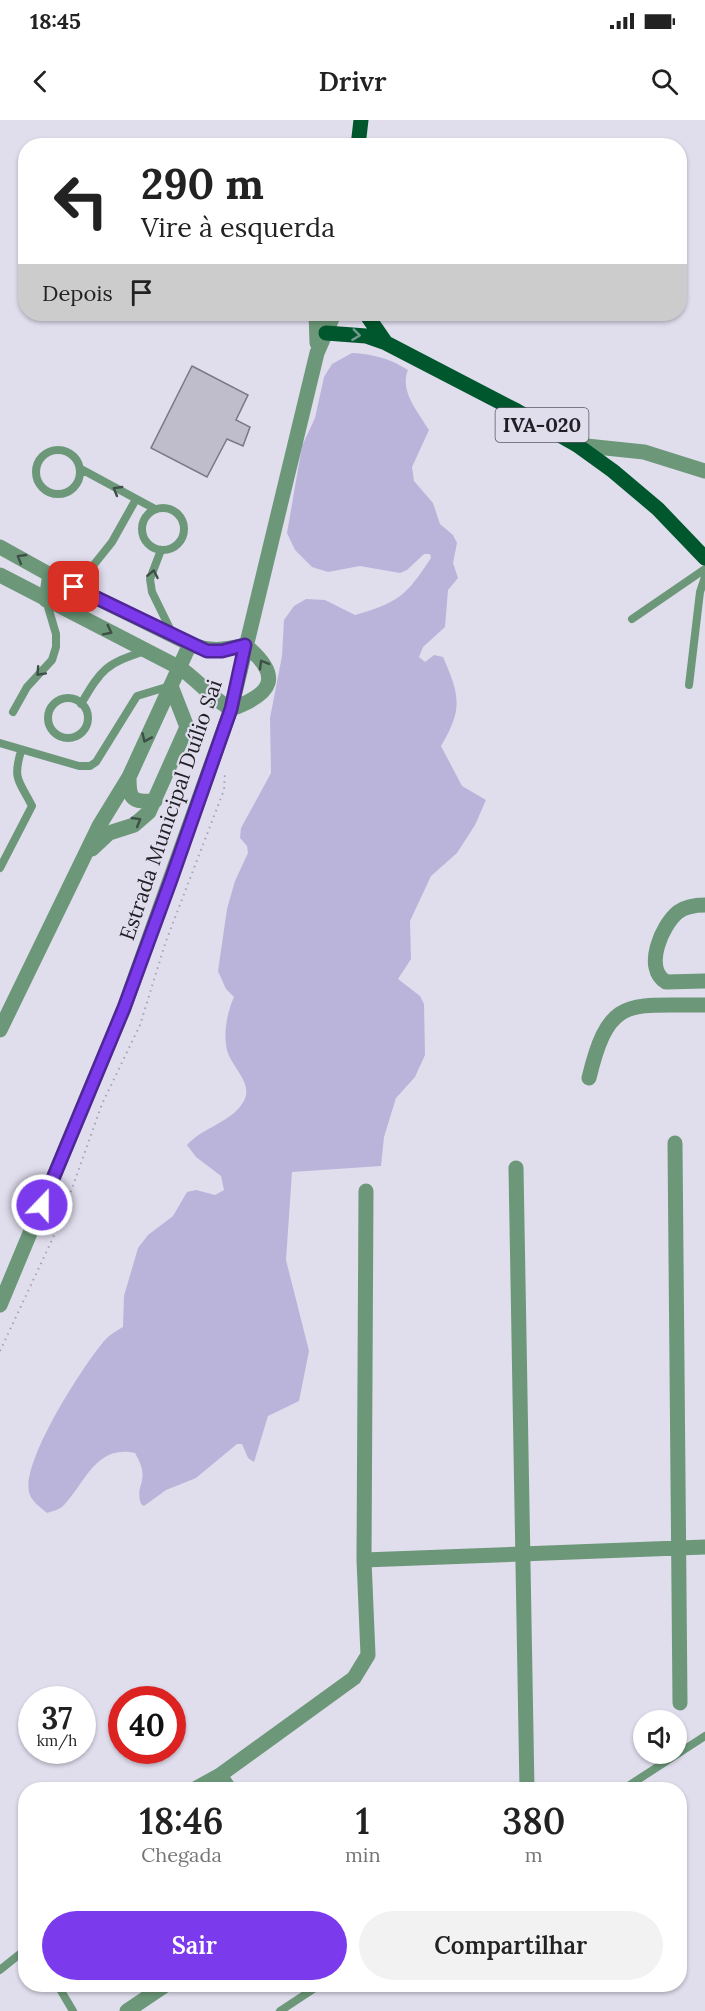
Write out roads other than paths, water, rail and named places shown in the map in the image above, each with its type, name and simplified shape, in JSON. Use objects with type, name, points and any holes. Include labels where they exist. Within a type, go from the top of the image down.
[{"type":"main road","points":[[359,138],[361,120]]},
{"type":"main road","name":"IVA-020","points":[[371,321],[386,343],[577,445],[613,471],[658,509],[705,558]]},
{"type":"main road","points":[[326,333],[366,336],[386,343]]},
{"type":"street","points":[[316,321],[316,353]]},
{"type":"street","name":"Estrada Municipal Duílio Sai","points":[[0,1305],[124,1008],[231,709],[316,353],[331,321]]},
{"type":"street","points":[[577,445],[644,452],[705,471]]},
{"type":"street","points":[[0,547],[54,577],[190,645],[207,651],[222,651],[245,645],[259,657],[266,667],[269,676],[267,687],[253,701],[231,709],[219,702],[202,684],[180,668],[0,575]]},
{"type":"street","points":[[46,600],[46,588],[54,577]]},
{"type":"street","points":[[0,1030],[99,826],[129,777],[190,645]]},
{"type":"street","points":[[88,852],[110,833],[143,819],[154,801],[187,727],[182,709],[171,686]]},
{"type":"street","points":[[156,718],[182,709]]},
{"type":"street","points":[[129,777],[129,790],[134,800],[154,801]]},
{"type":"street","points":[[705,905],[685,908],[676,914],[665,929],[657,949],[657,970],[661,979],[666,982],[705,981]]},
{"type":"street","points":[[589,1078],[597,1045],[616,1015],[639,1006],[705,1005]]},
{"type":"street","points":[[675,1143],[680,1703]]},
{"type":"street","points":[[516,1167],[527,1782]]},
{"type":"street","points":[[207,1782],[354,1678],[368,1655],[364,1560],[366,1191]]},
{"type":"street","points":[[364,1560],[705,1547]]},
{"type":"street","points":[[220,1775],[225,1782]]},
{"type":"street","points":[[127,2011],[155,1992]]},
{"type":"lane","points":[[81,469],[74,489],[64,495],[52,494],[40,487],[35,475],[38,462],[46,453],[58,448],[69,452],[81,469],[135,501],[154,509],[171,510],[183,522],[182,538],[177,545],[161,550],[147,543],[143,535],[144,520],[154,509]]},
{"type":"lane","points":[[54,577],[92,567],[112,542],[135,501]]},
{"type":"lane","points":[[161,550],[150,579],[152,592],[173,636]]},
{"type":"lane","points":[[632,619],[705,569]]},
{"type":"lane","points":[[689,685],[700,592],[705,577]]},
{"type":"lane","points":[[13,712],[27,687],[52,660],[56,647],[57,634],[46,600]]},
{"type":"lane","points":[[81,704],[99,673],[114,662],[146,651]]},
{"type":"lane","points":[[0,743],[21,751],[79,766],[90,766],[96,762],[136,696],[171,686]]},
{"type":"lane","points":[[67,698],[81,704],[88,716],[85,729],[80,735],[66,738],[54,732],[48,720],[53,705],[67,698]]},
{"type":"lane","points":[[0,868],[32,806],[16,779],[16,768],[21,751]]},
{"type":"lane","points":[[634,1782],[705,1736]]},
{"type":"lane","points":[[0,1970],[18,1955]]},
{"type":"lane","points":[[62,1992],[73,2011]]},
{"type":"lane","points":[[280,2011],[309,1992]]}]
